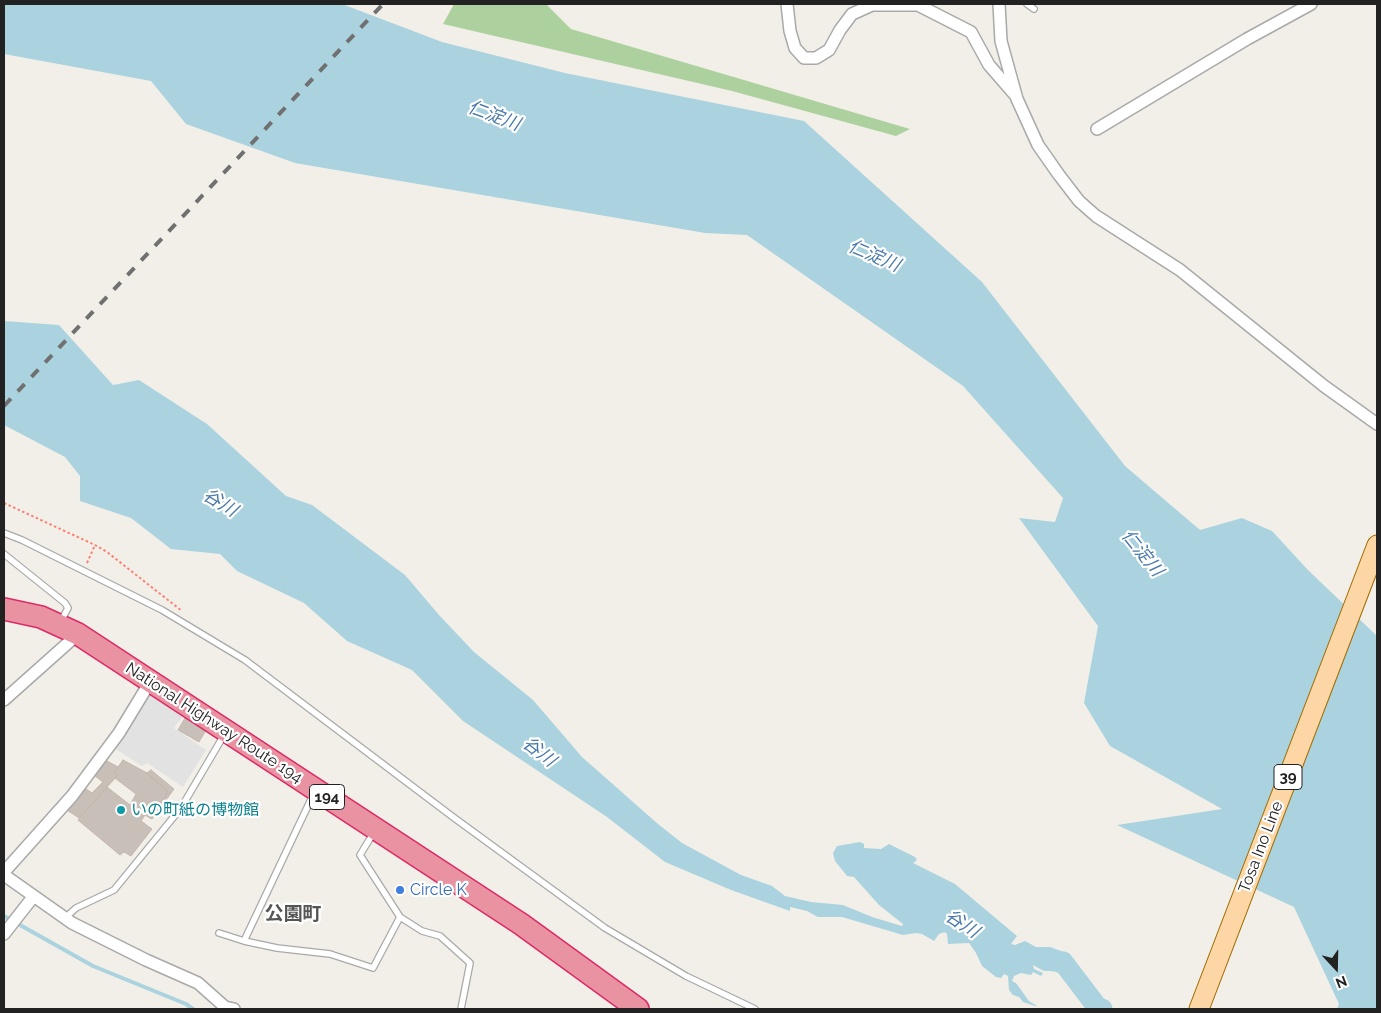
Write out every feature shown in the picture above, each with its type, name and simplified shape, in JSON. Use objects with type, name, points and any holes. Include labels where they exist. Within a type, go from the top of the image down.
[{"type":"highway","name":"National Highway Route 194","points":[[4,609],[41,618],[78,634],[521,924],[638,1009]]},
{"type":"main road","name":"Tosa Ino Line","points":[[1199,1009],[1377,546]]},
{"type":"street","points":[[787,4],[790,31],[795,48],[804,58],[816,58],[829,50],[852,14],[872,5],[918,5],[971,32],[989,65],[1017,98]]},
{"type":"street","points":[[999,4],[1001,41],[1017,98],[1038,144],[1059,175],[1085,206],[1096,216],[1180,270],[1324,386],[1377,424]]},
{"type":"street","points":[[1097,129],[1247,39],[1310,4]]},
{"type":"street","points":[[5,696],[78,634]]},
{"type":"street","points":[[150,682],[120,733],[72,796],[4,874],[33,897],[65,918],[146,960],[198,983],[227,1008]]},
{"type":"street","points":[[4,934],[33,897]]},
{"type":"lane","points":[[1027,4],[1034,9]]},
{"type":"lane","points":[[4,533],[22,540],[162,610],[244,660],[605,928],[686,976],[755,1009]]},
{"type":"lane","points":[[4,554],[66,603],[68,608],[59,625]]},
{"type":"lane","points":[[65,918],[76,908],[114,890],[181,808],[226,731]]},
{"type":"lane","points":[[244,941],[316,789]]},
{"type":"lane","points":[[376,828],[360,855],[400,917],[422,931],[440,936],[470,963],[461,1009]]},
{"type":"lane","points":[[220,933],[244,941],[277,948],[330,954],[373,968],[400,917]]},
{"type":"path","points":[[4,503],[95,544],[108,552],[183,612]]},
{"type":"path","points":[[83,570],[95,544]]},
{"type":"green space","points":[[454,4],[546,4],[571,29],[910,129],[896,136],[732,91],[443,24]]},
{"type":"shaded area","points":[[149,695],[183,716],[174,728],[206,750],[183,787],[147,763],[142,766],[114,748]]},
{"type":"water","name":"仁淀川","points":[[4,4],[342,4],[442,42],[565,73],[804,121],[982,282],[1125,466],[1200,530],[1242,518],[1272,531],[1308,570],[1377,636],[1377,1009],[1337,1009],[1339,1004],[1294,907],[1117,825],[1222,809],[1110,746],[1084,703],[1098,626],[1019,518],[1055,522],[1063,498],[963,386],[747,235],[705,233],[295,163],[186,124],[151,81],[4,54]]},
{"type":"water","points":[[4,321],[59,325],[113,385],[139,380],[207,424],[286,496],[312,505],[405,575],[474,652],[533,700],[582,757],[682,843],[741,875],[772,886],[785,896],[811,902],[843,905],[872,917],[902,926],[903,924],[879,905],[854,877],[847,876],[835,861],[833,853],[837,846],[860,842],[864,844],[864,848],[881,849],[889,844],[915,857],[917,860],[913,863],[955,884],[1017,936],[1011,944],[1015,945],[1025,941],[1036,947],[1050,947],[1061,951],[1078,967],[1065,976],[1054,971],[1044,971],[1033,965],[1034,969],[1043,973],[1041,976],[1033,972],[1031,975],[1021,973],[1014,976],[1012,981],[1016,983],[1029,1001],[1037,1006],[1035,1006],[1023,1002],[1019,997],[1013,995],[1009,990],[1008,976],[1004,974],[1001,978],[996,977],[982,966],[969,943],[948,944],[945,932],[939,934],[934,941],[922,934],[903,935],[842,917],[818,917],[807,911],[790,907],[790,911],[731,890],[665,862],[607,817],[463,721],[412,670],[347,641],[304,603],[237,571],[220,554],[171,549],[131,518],[80,501],[80,476],[65,457],[4,425]]},
{"type":"building","points":[[185,718],[206,730],[199,742],[178,730]]},
{"type":"building","name":"いの町紙の博物館","points":[[123,760],[147,773],[168,792],[150,818],[145,815],[141,821],[152,829],[131,856],[124,852],[120,855],[78,820],[107,787],[130,805],[136,794],[115,778],[117,776],[114,773]]},
{"type":"building","points":[[107,761],[118,767],[114,773],[117,776],[79,818],[67,810],[86,789],[92,793],[103,782],[95,776]]},
{"type":"building","points":[[151,770],[174,789],[152,819],[150,818],[168,792],[147,773]]},
{"type":"waterway","points":[[4,916],[93,966],[186,1004],[193,1009]]},
{"type":"waterway","name":"谷川","points":[[1047,960],[1063,962],[1098,1008],[1102,1009]]},
{"type":"railway","points":[[4,406],[383,4]]},
{"type":"place","name":"いの町紙の博物館","points":[[121,810]]},
{"type":"place","name":"Circle K","points":[[400,890]]},
{"type":"district","name":"公園町","points":[[293,914]]}]
